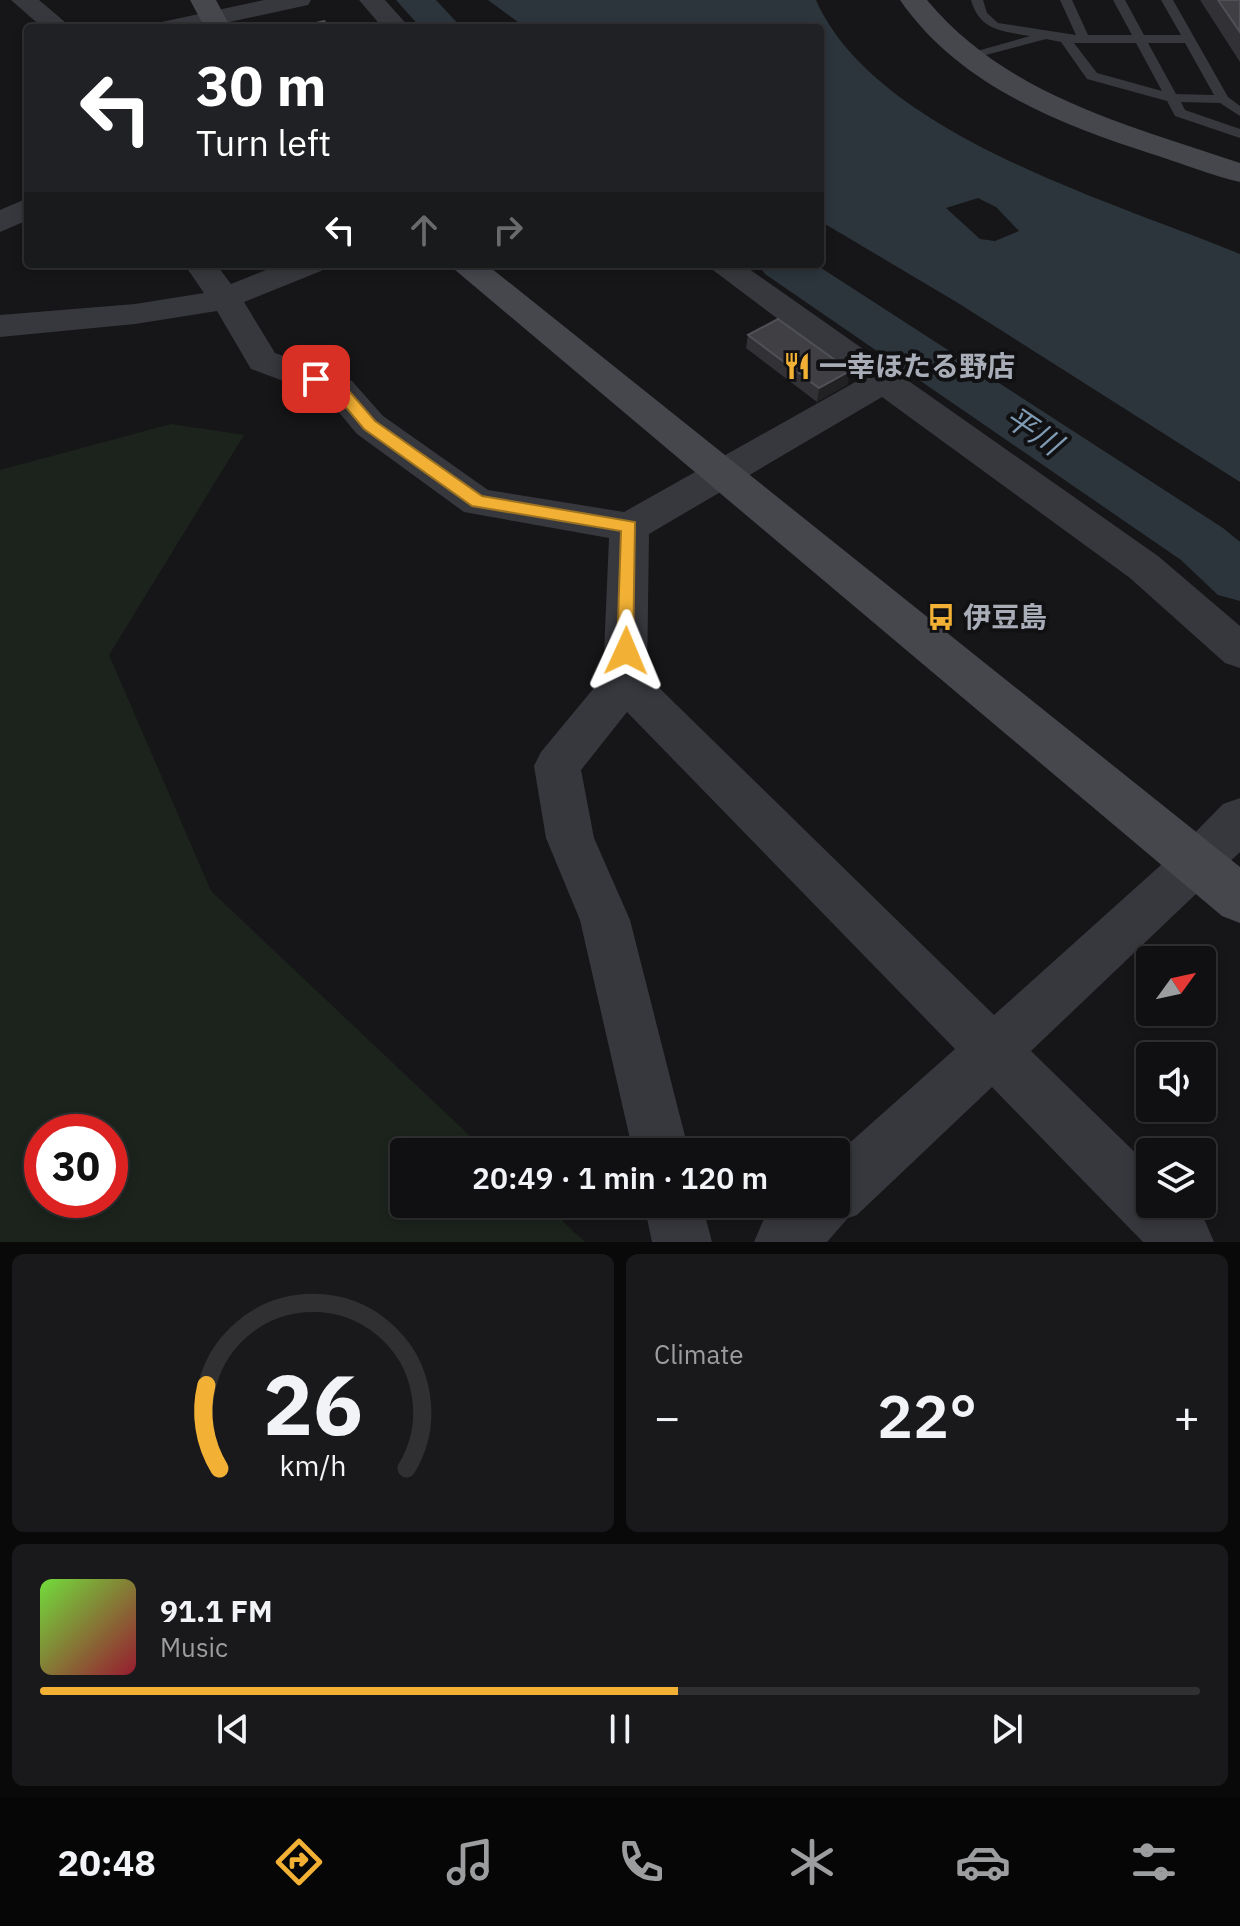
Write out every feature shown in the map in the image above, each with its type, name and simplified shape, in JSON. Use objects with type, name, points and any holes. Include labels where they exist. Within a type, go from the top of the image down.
[{"type":"street","points":[[23,0],[54,24]]},
{"type":"street","points":[[180,24],[211,15],[299,0]]},
{"type":"street","points":[[371,0],[393,24]]},
{"type":"street","points":[[913,0],[945,42],[967,58],[1048,103],[1240,173]]},
{"type":"street","points":[[0,223],[24,209]]},
{"type":"street","points":[[203,268],[227,299],[263,361],[339,389],[370,425],[478,502],[629,527],[885,380]]},
{"type":"street","points":[[0,326],[135,314],[227,299],[301,268]]},
{"type":"street","points":[[470,268],[1240,899]]},
{"type":"street","points":[[727,268],[1144,567],[1240,651]]},
{"type":"street","points":[[629,527],[625,682],[557,766],[570,838],[605,920],[658,1138]]},
{"type":"street","points":[[625,682],[1184,1242]]},
{"type":"street","points":[[816,1220],[992,1052],[1198,863],[1240,819]]},
{"type":"street","points":[[676,1218],[682,1242]]},
{"type":"lane","points":[[977,0],[981,14],[994,26],[1047,36],[1065,39],[1189,39]]},
{"type":"lane","points":[[1066,0],[1083,38]]},
{"type":"lane","points":[[1119,0],[1180,113],[1240,134]]},
{"type":"lane","points":[[1167,0],[1223,99],[1240,112]]},
{"type":"lane","points":[[967,58],[1047,36]]},
{"type":"lane","points":[[1065,39],[1092,76],[1172,98],[1223,99]]},
{"type":"shaded area","points":[[488,0],[816,0],[846,47],[889,89],[942,125],[1065,186],[1240,254],[1240,482],[958,303],[824,223],[824,24],[521,24]],"holes":[[[978,198],[996,207],[1019,231],[995,241],[980,239],[946,208]]]},
{"type":"shaded area","points":[[171,424],[244,435],[109,655],[211,891],[472,1138],[390,1138],[390,1218],[559,1218],[585,1242],[0,1242],[0,470]]},
{"type":"building","points":[[1218,0],[1240,0],[1240,32]]},
{"type":"building","points":[[778,319],[850,371],[819,388],[748,335]]},
{"type":"waterway","name":"平川","points":[[415,0],[439,24]]},
{"type":"waterway","name":"平川","points":[[788,268],[1202,544],[1240,578]]},
{"type":"place","name":"一幸ほたる野店","points":[[797,366]]},
{"type":"place","name":"伊豆島","points":[[941,617]]},
{"type":"route","points":[[316,379],[339,389],[370,425],[478,502],[629,527],[626,651]]}]
